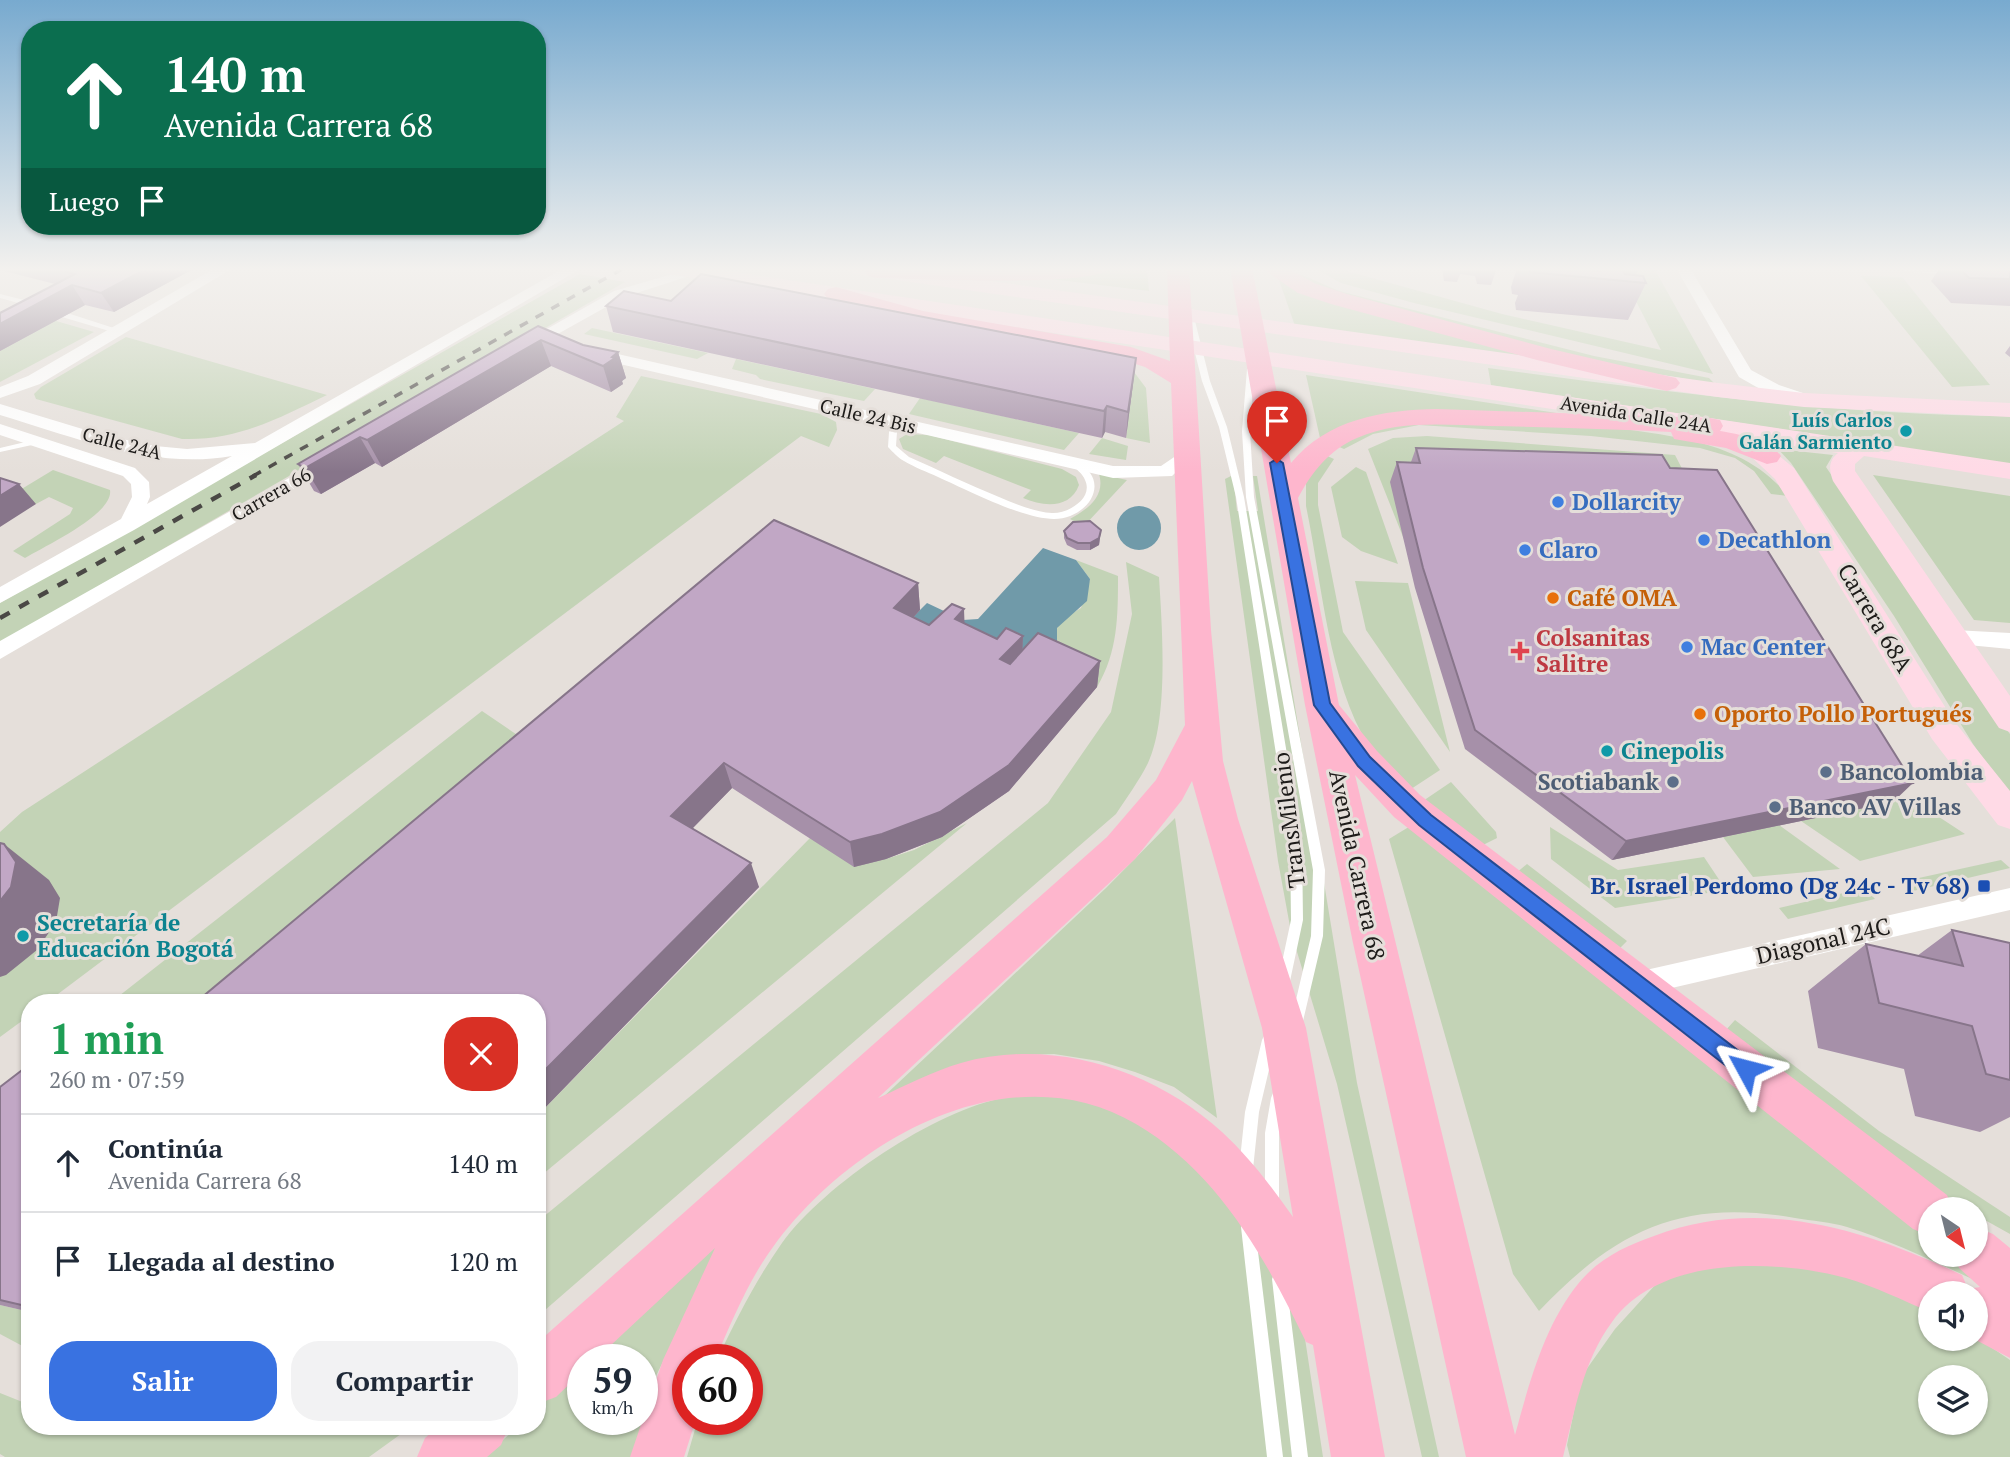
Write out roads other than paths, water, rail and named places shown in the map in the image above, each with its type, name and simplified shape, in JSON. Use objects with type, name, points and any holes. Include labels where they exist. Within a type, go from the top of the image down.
[{"type":"main road","points":[[1026,336],[1131,354],[1154,362],[1183,380]]},
{"type":"main road","name":"Avenida Calle 24A","points":[[1129,336],[2010,471]]},
{"type":"main road","points":[[1181,336],[1205,761],[1219,819],[1268,969],[1284,1028],[1358,1457]]},
{"type":"main road","name":"Avenida Carrera 68","points":[[1254,336],[1322,705],[1373,943],[1493,1457]]},
{"type":"main road","points":[[1339,336],[1718,390],[1808,400],[2010,411]]},
{"type":"main road","points":[[1476,336],[1667,383]]},
{"type":"main road","points":[[1283,499],[1297,472],[1324,445],[1351,430],[1375,423],[1436,417],[1580,418],[1721,428]]},
{"type":"main road","points":[[1580,418],[1721,438],[1767,456]]},
{"type":"main road","name":"Carrera 68A","points":[[1721,428],[1767,456],[1785,474],[1943,730],[2010,815]]},
{"type":"main road","points":[[1859,448],[1843,461],[1842,471],[1846,481],[2010,720]]},
{"type":"main road","points":[[1322,705],[1364,761],[1407,806],[1918,1202]]},
{"type":"main road","points":[[546,1370],[1121,848],[1169,790],[1202,725]]},
{"type":"main road","points":[[696,1344],[721,1288],[756,1228],[813,1170],[859,1133],[918,1099],[998,1076],[1047,1072],[1115,1088],[1144,1101],[1174,1120],[1230,1173],[1279,1237],[1302,1276],[1324,1324],[1349,1403]]},
{"type":"main road","points":[[1536,1457],[1570,1342],[1594,1303],[1618,1278],[1645,1262],[1715,1242],[1743,1239],[1791,1242],[1856,1256],[1918,1282]]},
{"type":"main road","points":[[1988,1248],[2010,1262]]},
{"type":"main road","points":[[1988,1262],[2010,1281]]},
{"type":"main road","points":[[1988,1318],[2010,1332]]},
{"type":"main road","points":[[657,1457],[672,1411]]},
{"type":"main road","points":[[444,1457],[471,1435]]},
{"type":"street","points":[[0,393],[34,380],[110,336]]},
{"type":"street","name":"Carrera 66","points":[[0,596],[457,336]]},
{"type":"street","points":[[1723,336],[1745,373],[1773,389],[1808,400]]},
{"type":"street","points":[[502,359],[566,337]]},
{"type":"street","name":"Calle 24 Bis","points":[[566,337],[589,352],[1113,472],[1166,472],[1186,454]]},
{"type":"street","points":[[1718,390],[1731,386],[1745,373]]},
{"type":"street","points":[[8,412],[20,392],[34,380]]},
{"type":"street","name":"Calle 24A","points":[[8,412],[125,447],[171,455],[230,453],[287,434]]},
{"type":"street","name":"Calle 24A","points":[[0,429],[104,461],[129,472],[140,482],[141,497],[127,526]]},
{"type":"street","name":"Carrera 66","points":[[0,650],[349,449]]},
{"type":"street","points":[[1954,638],[2010,642]]},
{"type":"street","name":"Diagonal 24C","points":[[1637,984],[2010,899]]},
{"type":"lane","name":"TransMilenio","points":[[1195,336],[1206,381],[1245,497],[1320,870],[1317,936],[1284,1069],[1272,1133],[1272,1200],[1300,1457]]},
{"type":"lane","name":"TransMilenio","points":[[1247,336],[1249,364],[1245,497],[1294,832],[1298,894],[1292,950],[1258,1083],[1247,1142],[1249,1238],[1275,1457]]},
{"type":"lane","points":[[898,423],[893,432],[892,447],[906,459],[1038,514],[1063,515],[1086,502],[1092,486],[1090,479],[1076,464]]},
{"type":"lane","points":[[0,450],[40,441]]},
{"type":"water","points":[[1139,506],[1155,512],[1161,528],[1155,544],[1139,550],[1123,544],[1117,528],[1123,512]]},
{"type":"water","points":[[1043,548],[1076,560],[1090,579],[1087,601],[1057,628],[1057,669],[947,636],[911,619],[927,603],[963,620],[978,619]]},
{"type":"railway","points":[[253,476],[503,336]]},
{"type":"railway","points":[[0,618],[256,475]]},
{"type":"place","name":"Luís Carlos Galán Sarmiento","points":[[1906,431]]},
{"type":"place","name":"Dollarcity","points":[[1558,502]]},
{"type":"place","name":"Decathlon","points":[[1704,540]]},
{"type":"place","name":"Claro","points":[[1525,550]]},
{"type":"place","name":"Café OMA","points":[[1553,598]]},
{"type":"place","name":"Mac Center","points":[[1687,647]]},
{"type":"place","name":"Colsanitas Salitre","points":[[1520,651]]},
{"type":"place","name":"Oporto Pollo Portugués","points":[[1700,714]]},
{"type":"place","name":"Cinepolis","points":[[1607,751]]},
{"type":"place","name":"Bancolombia","points":[[1826,772]]},
{"type":"place","name":"Scotiabank","points":[[1673,782]]},
{"type":"place","name":"Banco AV Villas","points":[[1775,807]]},
{"type":"place","name":"Br. Israel Perdomo (Dg 24c - Tv 68)","points":[[1984,886]]},
{"type":"place","name":"Secretaría de Educación Bogotá","points":[[23,936]]}]
